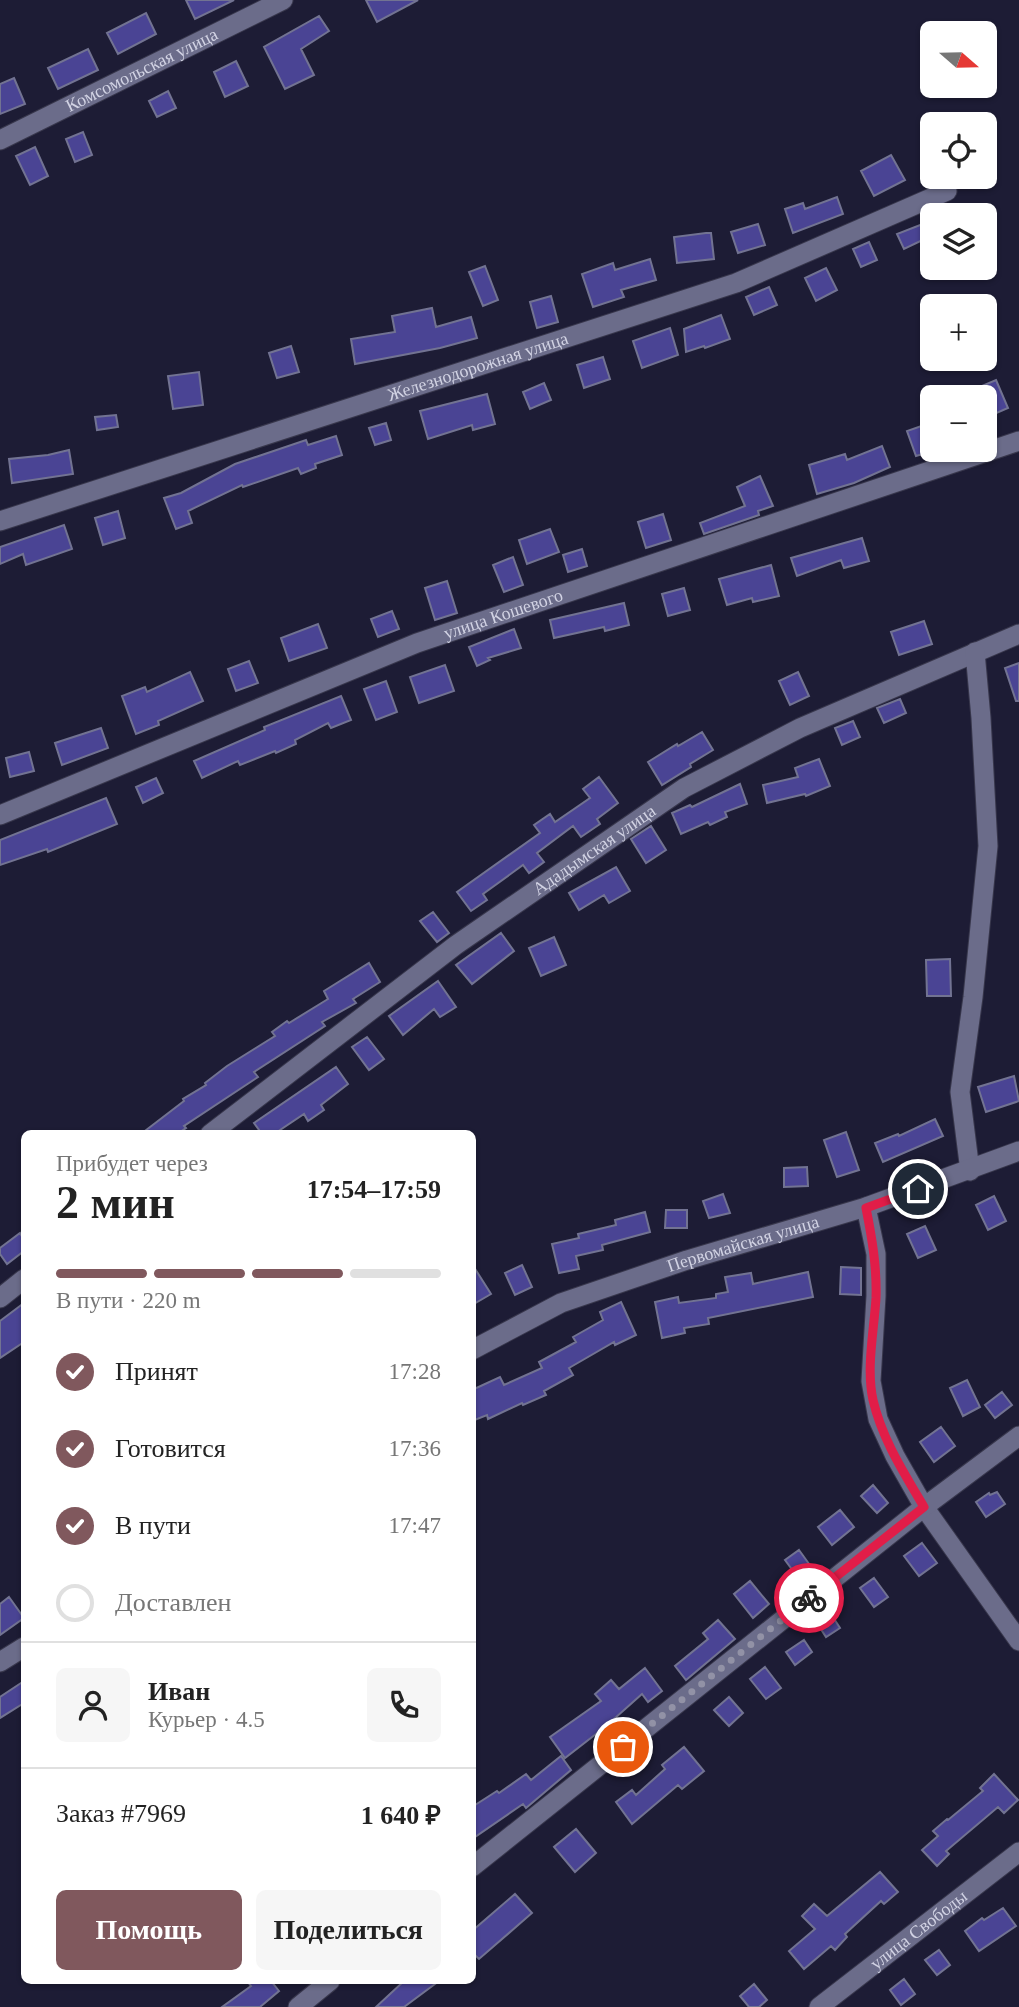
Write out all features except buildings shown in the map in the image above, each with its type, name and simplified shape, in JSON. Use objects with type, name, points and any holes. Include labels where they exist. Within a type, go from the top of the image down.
[{"type":"street","name":"Комсомольская улица","points":[[0,140],[283,0]]},
{"type":"street","name":"Железнодорожная улица","points":[[0,521],[736,283],[947,191]]},
{"type":"street","name":"улица Кошевого","points":[[0,815],[418,643],[1019,441]]},
{"type":"street","name":"Ададымская улица","points":[[215,1130],[456,945],[684,788],[800,728],[1019,634]]},
{"type":"street","points":[[970,1171],[960,1092],[974,997],[988,846],[975,652]]},
{"type":"street","name":"Первомайская улица","points":[[476,1348],[561,1303],[687,1260],[866,1208],[1019,1152]]},
{"type":"street","points":[[866,1208],[876,1254],[871,1381],[878,1419],[924,1507],[1019,1641]]},
{"type":"street","points":[[0,1298],[21,1281]]},
{"type":"street","points":[[476,1864],[924,1507],[1019,1436]]},
{"type":"street","points":[[0,1662],[21,1649]]},
{"type":"street","name":"улица Свободы","points":[[819,2007],[1019,1852]]},
{"type":"street","points":[[298,2007],[326,1984]]},
{"type":"way so far","points":[[623,1747],[809,1598]]},
{"type":"route","points":[[809,1598],[924,1507],[895,1456],[878,1419],[873,1399],[871,1381],[876,1254],[866,1208],[918,1189]]}]
